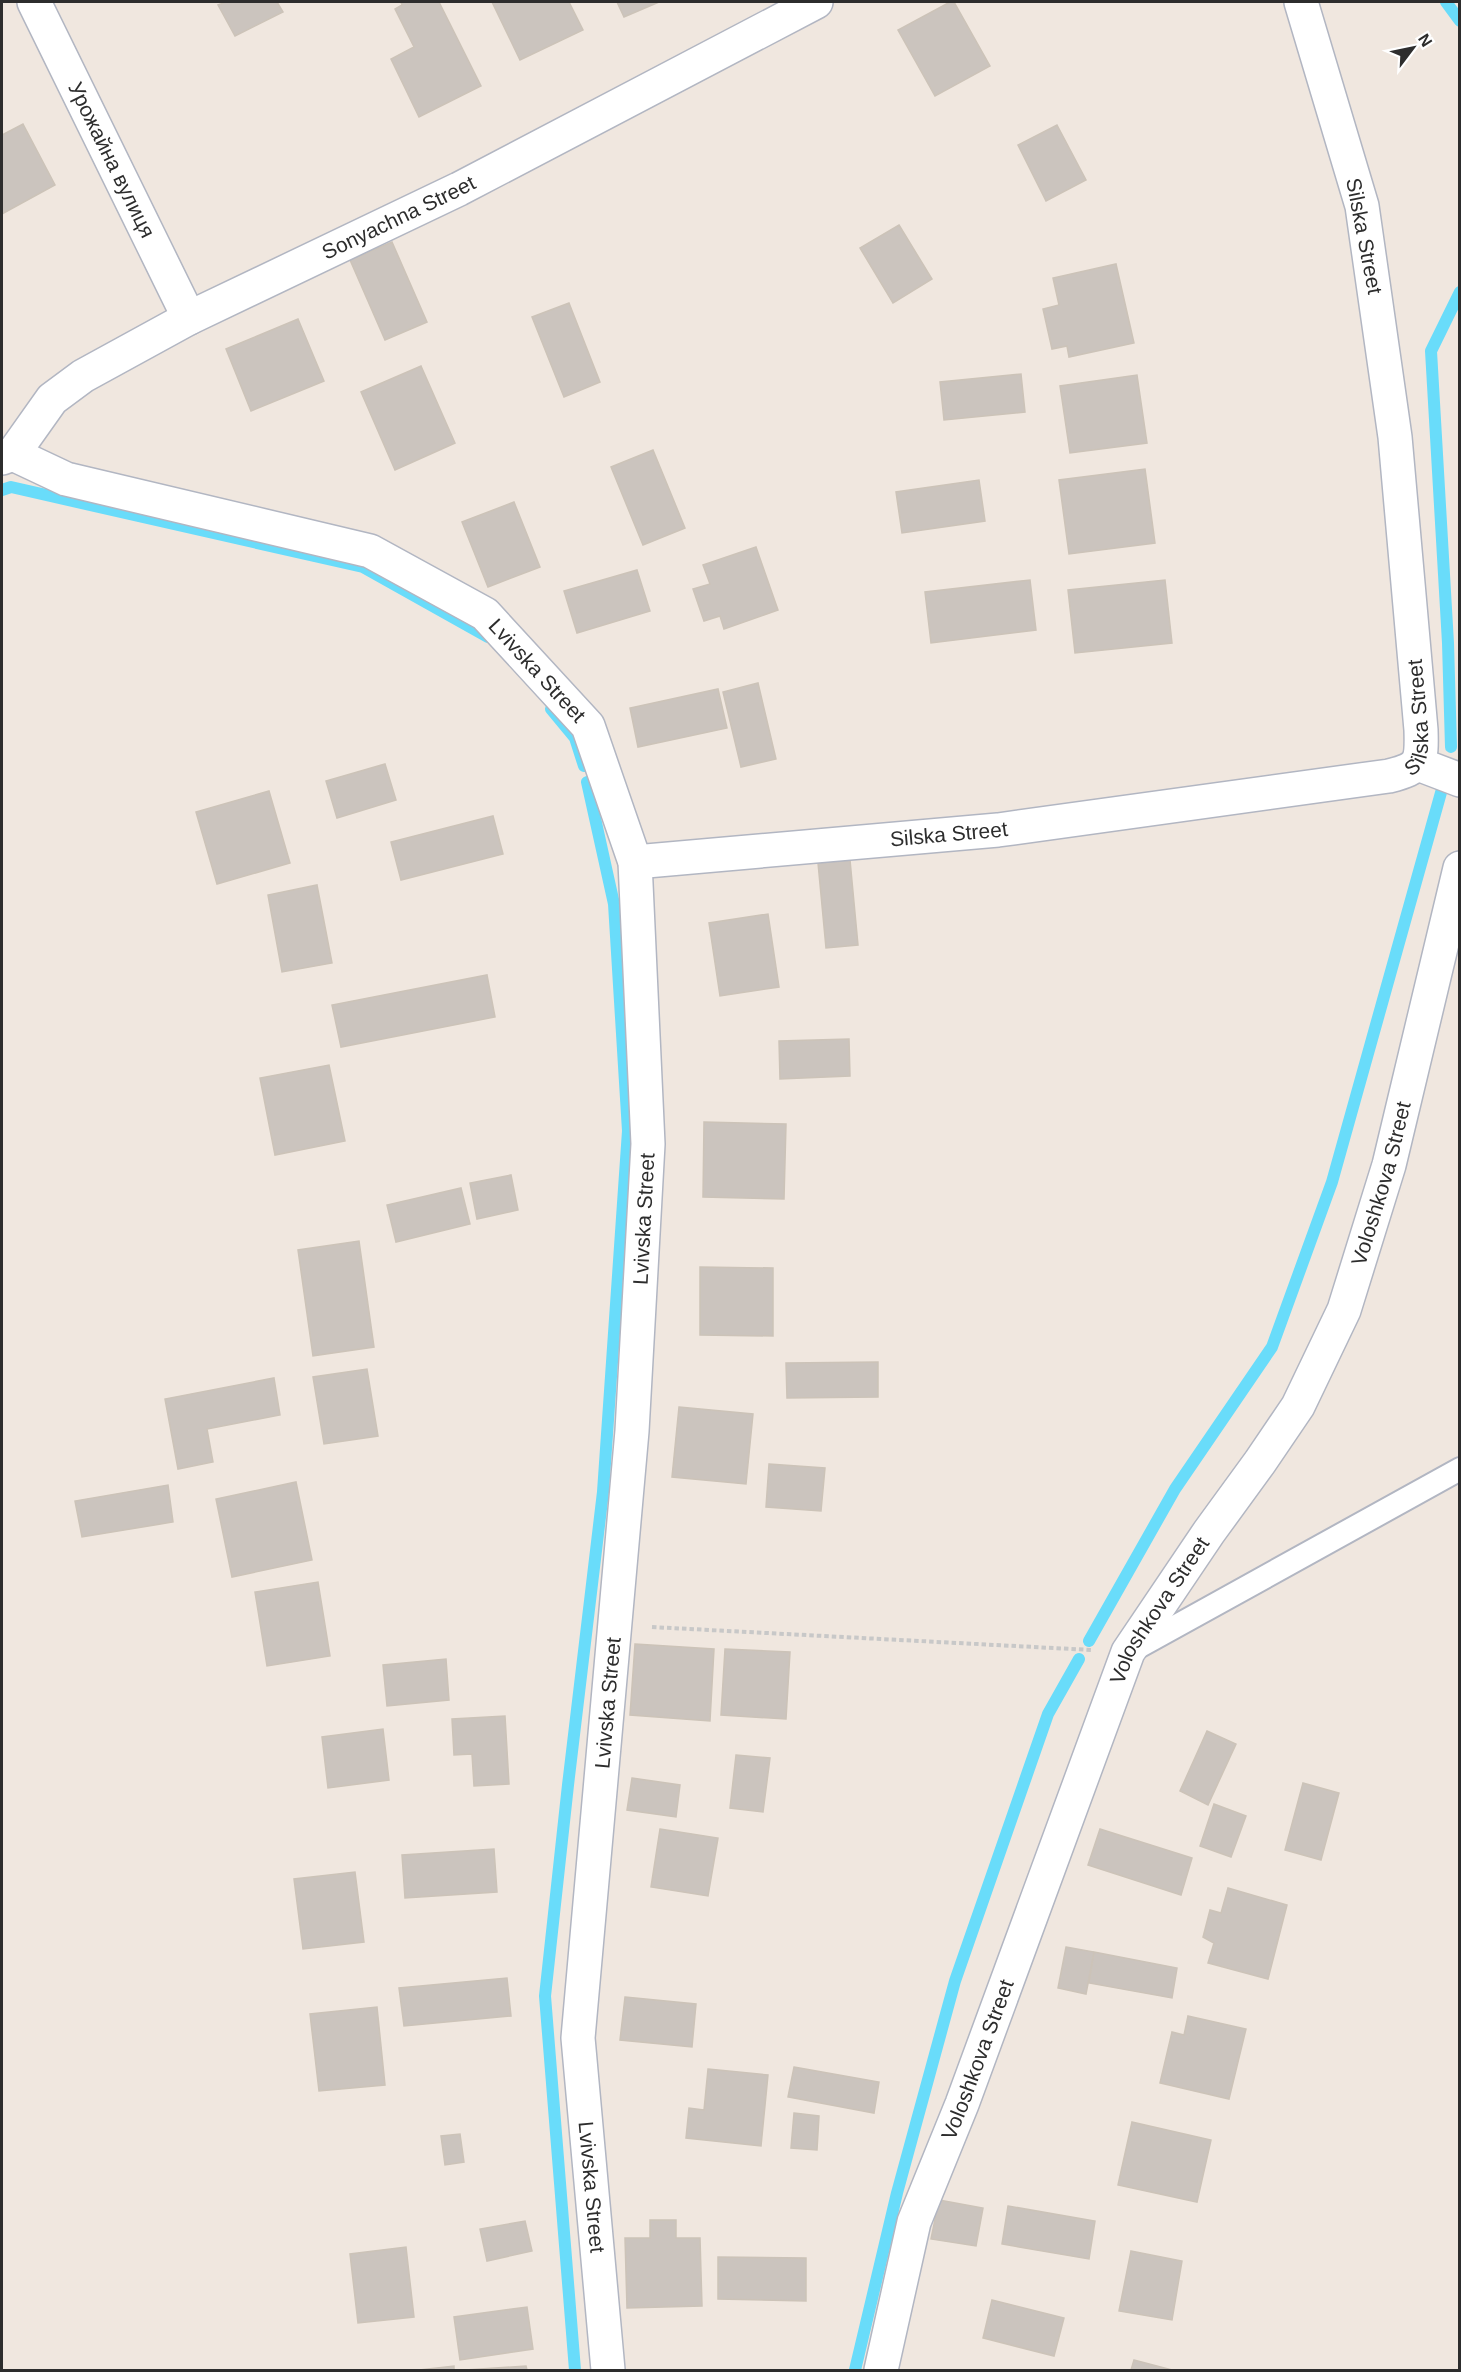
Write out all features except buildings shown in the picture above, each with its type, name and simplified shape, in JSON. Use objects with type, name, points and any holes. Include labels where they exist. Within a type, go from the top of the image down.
[{"type":"street","name":"Урожайна вулиця","points":[[34,2],[189,318]]},
{"type":"street","name":"Sonyachna Street","points":[[7,456],[52,399],[83,376],[189,318],[459,189],[816,2]]},
{"type":"street","name":"Silska Street","points":[[635,861],[998,830],[1389,777],[1408,772],[1418,764],[1422,752],[1421,730],[1395,436],[1362,206],[1301,2]]},
{"type":"street","name":"Lvivska Street","points":[[7,456],[66,479],[370,551],[485,614],[588,726],[635,861],[648,1144],[632,1431],[578,2038],[608,2370]]},
{"type":"street","points":[[1418,764],[1460,780]]},
{"type":"street","name":"Voloshkova Street","points":[[881,2370],[914,2222],[962,2104],[1128,1652],[1298,1406],[1344,1310],[1389,1165],[1460,868]]},
{"type":"lane","points":[[1128,1652],[1460,1469]]},
{"type":"path","points":[[615,1625],[1128,1652]]},
{"type":"waterway","points":[[1446,2],[1460,21]]},
{"type":"waterway","points":[[1451,747],[1448,643],[1431,351],[1460,292]]},
{"type":"waterway","points":[[2,490],[11,487],[363,567],[488,637]]},
{"type":"waterway","points":[[551,709],[575,738],[584,766]]},
{"type":"waterway","points":[[575,2370],[545,1996],[603,1492],[628,1131],[614,904],[587,782]]},
{"type":"waterway","points":[[1089,1641],[1175,1489],[1272,1347],[1332,1182],[1442,789]]},
{"type":"waterway","points":[[855,2370],[897,2193],[955,1981],[1048,1714],[1079,1659]]}]
